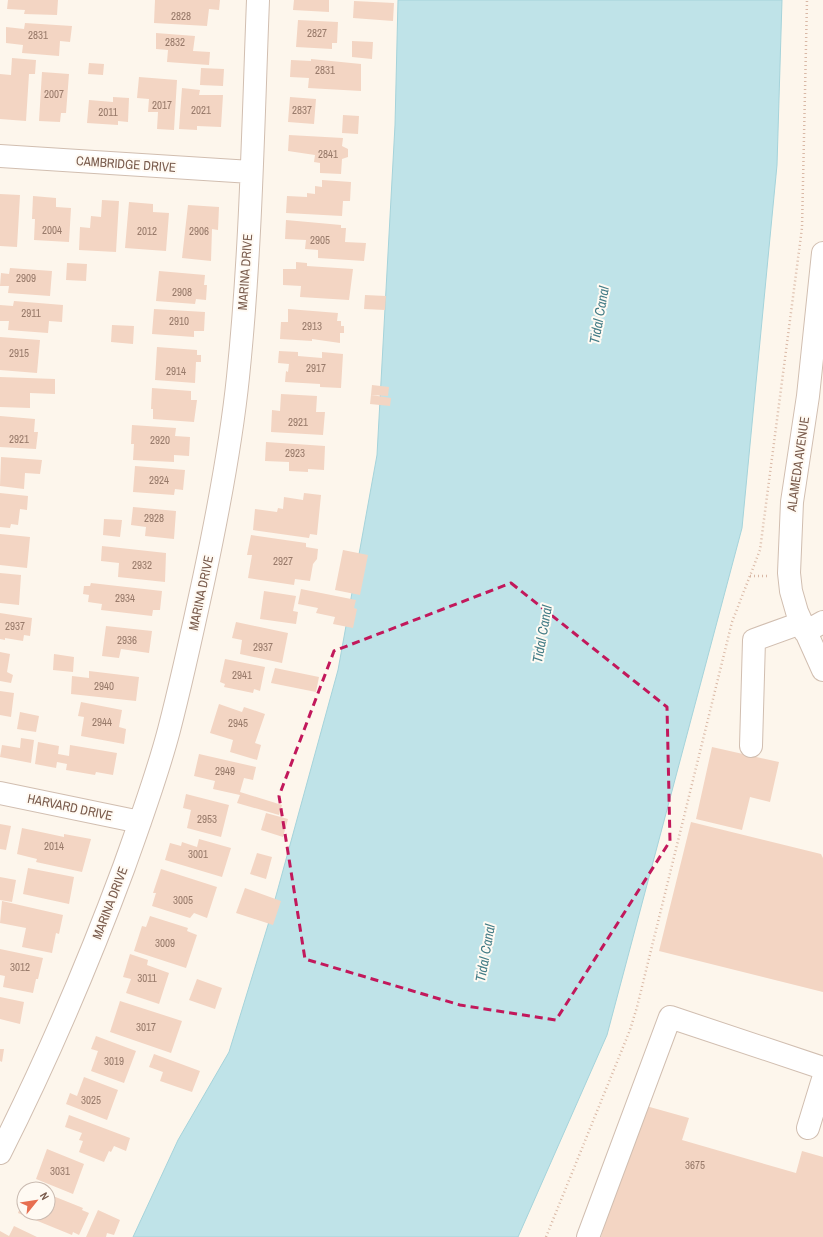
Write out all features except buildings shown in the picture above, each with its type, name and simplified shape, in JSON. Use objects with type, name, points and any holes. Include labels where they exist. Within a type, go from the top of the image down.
[{"type":"street","name":"MARINA DRIVE","points":[[0,1153],[28,1096],[70,1003],[108,911],[140,822],[172,718],[210,550],[227,461],[238,378],[251,172],[258,0]]},
{"type":"street","name":"CAMBRIDGE DRIVE","points":[[0,156],[251,172]]},
{"type":"street","name":"ALAMEDA AVENUE","points":[[823,253],[811,373],[790,524],[789,573],[791,591],[810,626],[823,670]]},
{"type":"street","points":[[751,746],[754,640],[810,626]]},
{"type":"street","name":"HARVARD DRIVE","points":[[0,793],[140,822]]},
{"type":"street","points":[[588,1237],[670,1017],[823,1068]]},
{"type":"street","points":[[808,1128],[823,1079]]},
{"type":"path","points":[[546,1237],[633,1022],[732,622],[760,550],[802,228],[808,0]]},
{"type":"highlighted area","points":[[511,583],[667,707],[670,841],[556,1020],[460,1005],[305,959],[279,796],[334,651]]},
{"type":"water","name":"Tidal Canal","points":[[398,0],[782,0],[777,165],[742,528],[607,1035],[518,1237],[133,1237],[178,1140],[229,1052],[268,925],[338,670],[377,455],[395,125]]}]
